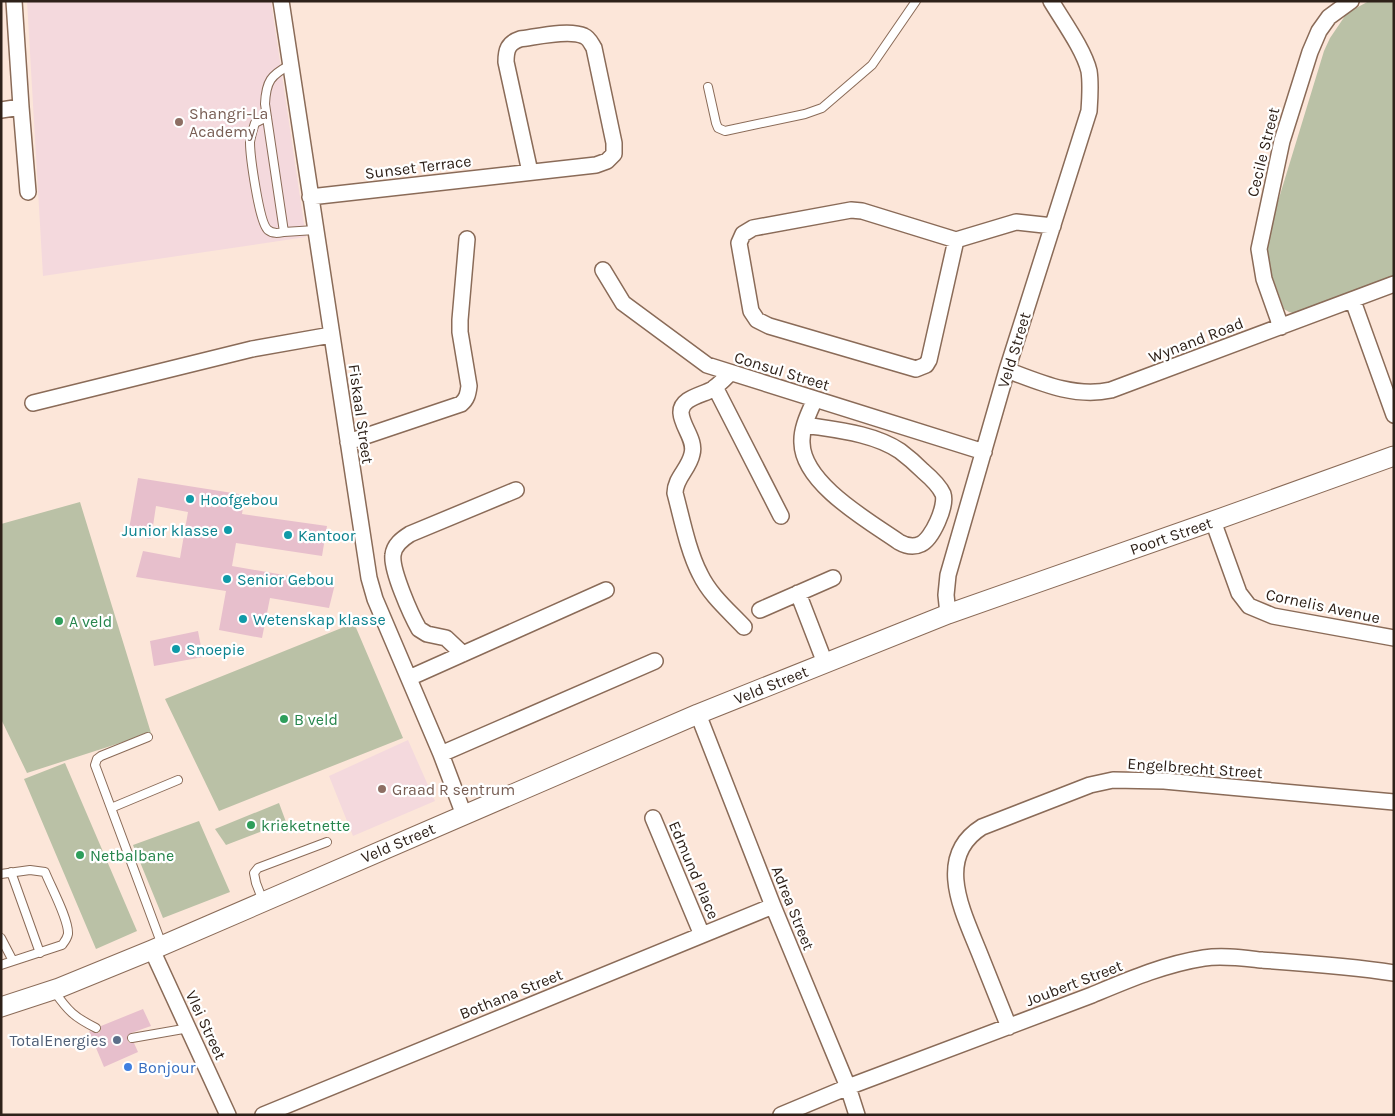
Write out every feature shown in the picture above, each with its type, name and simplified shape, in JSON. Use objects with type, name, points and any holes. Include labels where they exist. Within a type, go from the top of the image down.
[{"type":"street","points":[[14,1],[20,107],[28,192]]},
{"type":"street","name":"Fiskaal Street","points":[[281,1],[365,563],[371,588],[441,754],[464,815]]},
{"type":"street","name":"Veld Street","points":[[1,1007],[53,990],[157,947],[698,714],[948,614],[946,595],[948,575],[1007,370],[1088,110],[1090,84],[1084,56],[1052,1]]},
{"type":"street","name":"Cecile Street","points":[[1281,327],[1264,279],[1259,249],[1276,168],[1310,52],[1319,31],[1329,16],[1351,1]]},
{"type":"street","name":"Sunset Terrace","points":[[310,197],[596,165],[607,161],[614,154],[614,143],[596,56],[591,42],[582,35],[565,34],[520,39],[513,42],[507,49],[506,62],[530,172]]},
{"type":"street","points":[[1,110],[20,107]]},
{"type":"street","points":[[956,240],[929,360],[922,367],[911,368],[769,326],[757,320],[751,311],[739,243],[743,234],[753,228],[844,210],[856,210],[956,240],[1016,222],[1053,226]]},
{"type":"street","points":[[348,442],[461,404],[465,400],[469,386],[460,332],[460,320],[467,238]]},
{"type":"street","name":"Consul Street","points":[[603,270],[620,299],[627,306],[659,328],[704,364],[984,452]]},
{"type":"street","name":"Wynand Road","points":[[1007,370],[1066,390],[1098,393],[1111,390],[1353,301],[1394,284]]},
{"type":"street","points":[[1353,301],[1394,416]]},
{"type":"street","points":[[33,403],[252,349],[332,335]]},
{"type":"street","points":[[730,373],[715,387],[682,406],[681,416],[692,443],[692,454],[677,482],[675,493],[694,562],[700,575],[713,595],[744,627]]},
{"type":"street","points":[[715,387],[781,516]]},
{"type":"street","points":[[805,425],[848,433],[885,443],[906,455],[930,477],[943,495],[944,503],[937,522],[925,542],[910,547],[905,545],[839,500],[821,482],[806,461],[802,444],[805,425],[815,399]]},
{"type":"street","name":"Poort Street","points":[[948,614],[1394,456]]},
{"type":"street","points":[[463,654],[446,638],[427,634],[419,629],[395,570],[394,551],[400,541],[410,534],[516,490]]},
{"type":"street","name":"Cornelis Avenue","points":[[1213,521],[1237,589],[1249,606],[1272,616],[1394,638]]},
{"type":"street","points":[[760,610],[833,578]]},
{"type":"street","points":[[409,678],[606,590]]},
{"type":"street","points":[[798,594],[824,663]]},
{"type":"street","points":[[441,754],[654,661]]},
{"type":"street","name":"Adrea Street","points":[[698,714],[773,906],[848,1087],[857,1115]]},
{"type":"street","name":"Engelbrecht Street","points":[[1009,1027],[957,894],[956,869],[961,849],[969,836],[982,827],[1090,785],[1113,780],[1164,781],[1394,802]]},
{"type":"street","name":"Edmund Place","points":[[653,818],[702,935]]},
{"type":"street","name":"Bothana Street","points":[[263,1115],[773,906]]},
{"type":"street","name":"Vlei Street","points":[[157,947],[189,1028],[228,1115]]},
{"type":"street","name":"Joubert Street","points":[[781,1115],[848,1087],[1177,963],[1206,957],[1299,962],[1394,973]]},
{"type":"lane","points":[[708,87],[716,123],[718,128],[725,131],[814,112],[828,103],[872,65],[916,1]]},
{"type":"lane","points":[[284,232],[265,93],[271,78],[290,65]]},
{"type":"lane","points":[[267,118],[256,123],[250,144],[263,222],[267,230],[275,233],[315,230]]},
{"type":"lane","points":[[148,737],[101,756],[97,759],[95,765],[157,947]]},
{"type":"lane","points":[[111,808],[178,780]]},
{"type":"lane","points":[[263,900],[254,875],[258,868],[327,842]]},
{"type":"lane","points":[[1,874],[40,870],[45,872],[66,922],[68,932],[66,941],[62,944],[1,965]]},
{"type":"lane","points":[[12,872],[40,953]]},
{"type":"lane","points":[[1,938],[13,961]]},
{"type":"lane","points":[[53,990],[76,1018],[96,1028]]},
{"type":"lane","points":[[132,1038],[189,1028]]},
{"type":"shaded area","name":"Shangri-La Academy","points":[[27,1],[271,1],[306,237],[43,276]]},
{"type":"shaded area","name":"Graad R sentrum","points":[[408,740],[435,801],[353,836],[329,776]]},
{"type":"green space","points":[[1369,1],[1394,1],[1394,279],[1297,314],[1284,309],[1267,262],[1268,234],[1324,51],[1330,38],[1347,13]]},
{"type":"green space","name":"A veld","points":[[80,502],[151,733],[27,773],[1,719],[1,524]]},
{"type":"green space","name":"B veld","points":[[354,623],[403,738],[219,811],[165,699]]},
{"type":"green space","name":"Netbalbane","points":[[65,763],[137,931],[96,949],[24,779]]},
{"type":"green space","name":"krieketnette","points":[[279,803],[286,822],[226,845],[215,829]]},
{"type":"green space","points":[[199,821],[230,892],[163,918],[133,845]]},
{"type":"building","points":[[138,478],[245,495],[242,514],[327,526],[322,556],[236,543],[232,566],[335,584],[329,608],[270,598],[262,638],[219,630],[226,591],[136,577],[143,551],[180,558],[188,512],[156,506],[151,539],[128,535]]},
{"type":"building","name":"Snoepie","points":[[198,631],[203,657],[154,666],[150,641]]},
{"type":"building","points":[[143,1009],[151,1026],[131,1033],[127,1037],[128,1042],[134,1043],[138,1052],[104,1067],[89,1031],[99,1033],[101,1026]]},
{"type":"place","name":"Shangri-La Academy","points":[[179,122]]},
{"type":"place","name":"Hoofgebou","points":[[190,499]]},
{"type":"place","name":"Junior klasse","points":[[228,530]]},
{"type":"place","name":"Kantoor","points":[[288,535]]},
{"type":"place","name":"Senior Gebou","points":[[227,579]]},
{"type":"place","name":"Wetenskap klasse","points":[[243,619]]},
{"type":"place","name":"A veld","points":[[59,621]]},
{"type":"place","name":"Snoepie","points":[[176,649]]},
{"type":"place","name":"B veld","points":[[284,719]]},
{"type":"place","name":"Graad R sentrum","points":[[382,789]]},
{"type":"place","name":"krieketnette","points":[[251,825]]},
{"type":"place","name":"Netbalbane","points":[[80,855]]},
{"type":"place","name":"TotalEnergies","points":[[117,1040]]},
{"type":"place","name":"Bonjour","points":[[128,1067]]}]
